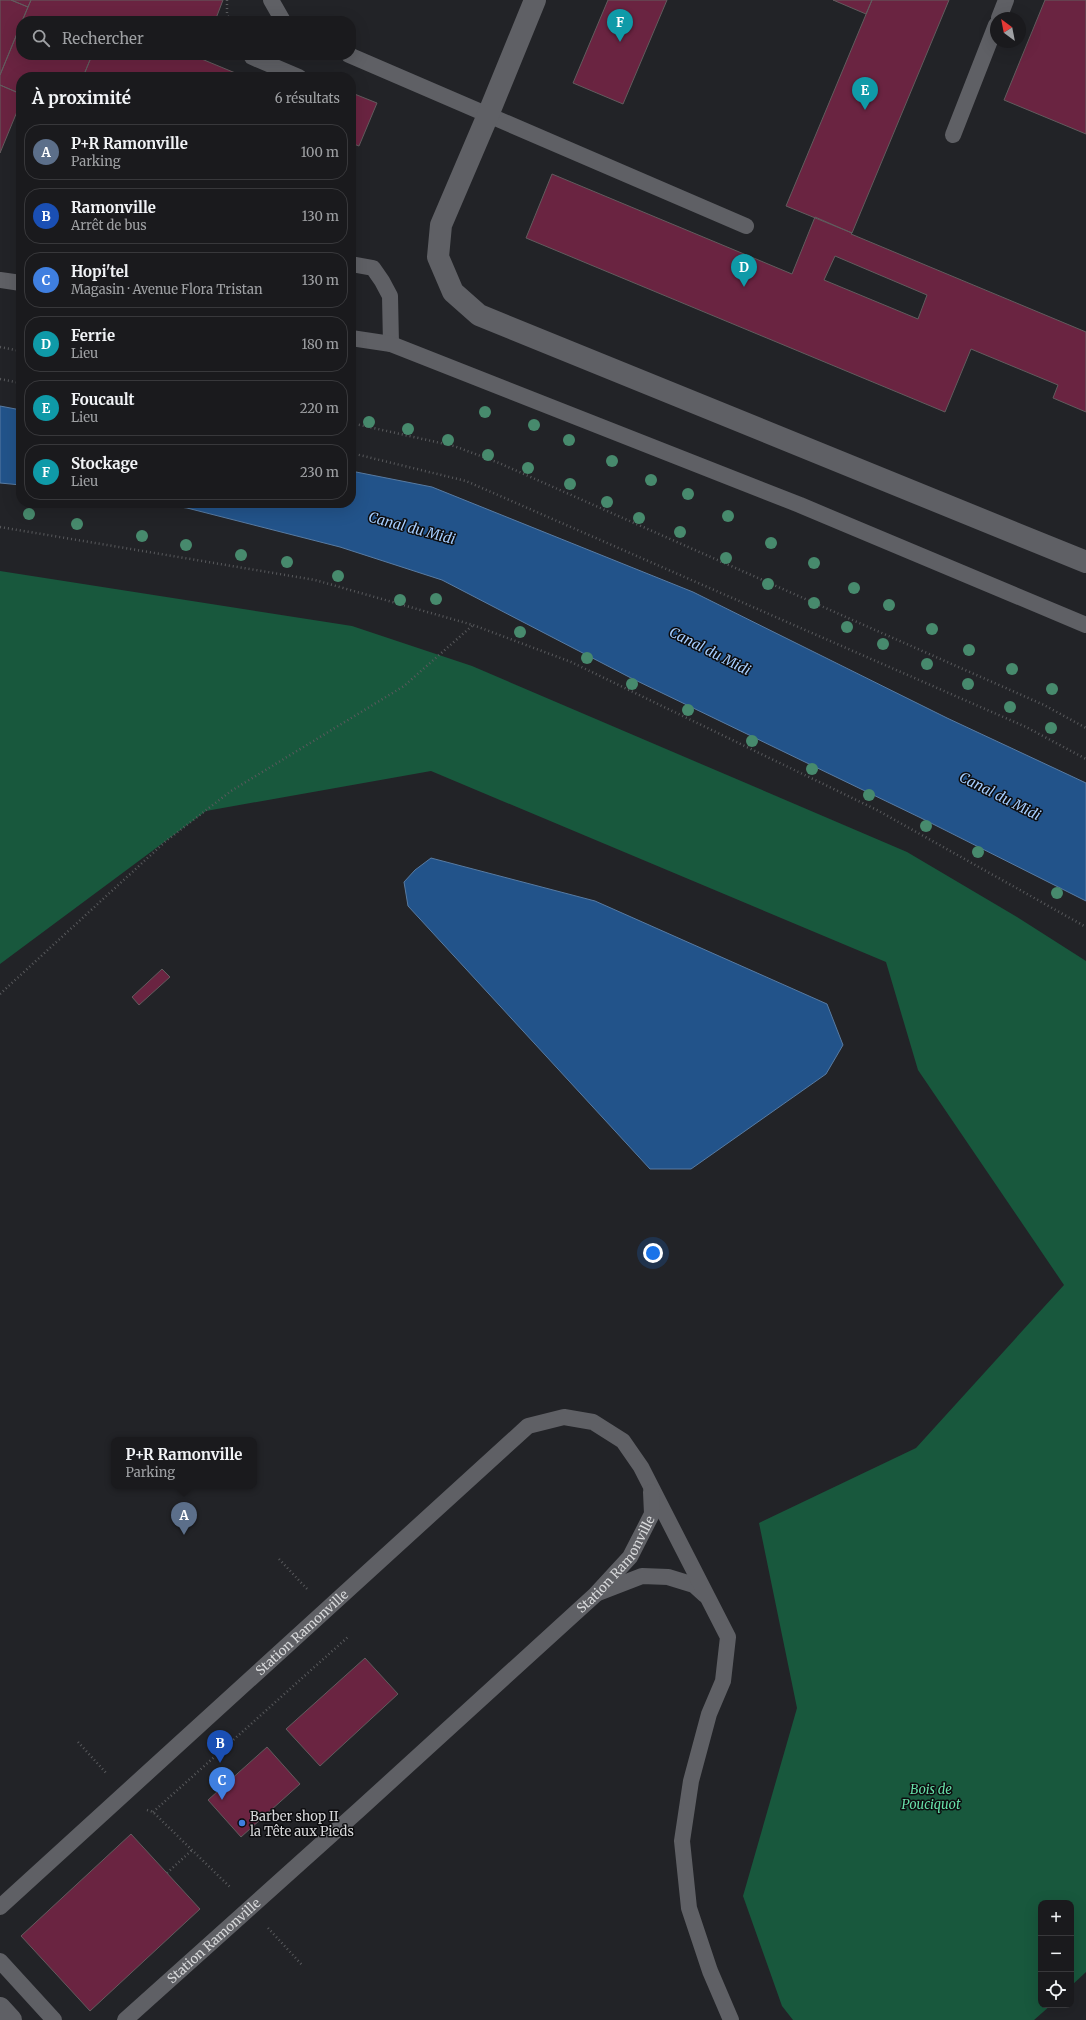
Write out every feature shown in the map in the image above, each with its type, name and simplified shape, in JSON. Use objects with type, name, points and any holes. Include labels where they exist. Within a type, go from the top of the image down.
[{"type":"street","points":[[535,0],[488,115],[440,225],[438,257],[453,292],[479,315],[1086,562]]},
{"type":"street","points":[[0,2008],[11,2020]]},
{"type":"lane","points":[[271,0],[280,16]]},
{"type":"lane","points":[[1001,12],[1006,0]]},
{"type":"lane","points":[[952,135],[990,40]]},
{"type":"lane","points":[[356,58],[746,226]]},
{"type":"lane","points":[[259,60],[287,72]]},
{"type":"lane","points":[[356,265],[373,268],[390,296],[391,344]]},
{"type":"lane","points":[[0,280],[16,282]]},
{"type":"lane","points":[[356,339],[391,344],[800,505],[1086,625]]},
{"type":"lane","name":"Station Ramonville","points":[[0,1907],[528,1426],[564,1417],[593,1422],[623,1441],[641,1467],[650,1487],[652,1514],[630,1557],[595,1595],[125,2020]]},
{"type":"lane","points":[[650,1487],[728,1637],[723,1680],[709,1714],[691,1781],[682,1841],[689,1908],[710,1971],[731,2020]]},
{"type":"lane","points":[[595,1595],[642,1576],[668,1577],[694,1585],[708,1597]]},
{"type":"lane","points":[[0,1961],[54,2020]]},
{"type":"path","points":[[227,0],[228,16]]},
{"type":"path","points":[[0,348],[16,351]]},
{"type":"path","points":[[0,379],[16,381]]},
{"type":"path","points":[[356,423],[454,446],[499,463],[1044,705],[1086,728]]},
{"type":"path","points":[[356,455],[466,481],[1026,727],[1086,759]]},
{"type":"path","points":[[0,527],[315,580],[473,625],[571,662],[869,807],[1086,927]]},
{"type":"path","points":[[0,994],[172,837],[231,791],[404,686],[473,625]]},
{"type":"path","points":[[279,1559],[313,1595]]},
{"type":"path","points":[[154,1812],[349,1636]]},
{"type":"path","points":[[78,1742],[138,1808],[154,1812],[250,1908],[303,1966]]},
{"type":"path","points":[[167,1873],[192,1850]]},
{"type":"green space","name":"Bois de Pouciquot","points":[[0,571],[352,626],[472,666],[907,852],[1017,917],[1086,961],[1086,1972],[1074,1983],[1074,1900],[1038,1900],[1038,2008],[1048,2008],[1034,2020],[793,2020],[782,2006],[743,1896],[797,1708],[759,1523],[916,1448],[1064,1285],[918,1070],[886,962],[431,771],[206,811],[0,964]]},
{"type":"water","points":[[0,406],[16,409],[16,485],[0,483]]},
{"type":"water","name":"Canal du Midi","points":[[356,472],[432,487],[693,592],[947,718],[1086,783],[1086,901],[921,818],[631,678],[442,580],[340,547],[187,508],[356,508]]},
{"type":"water","points":[[431,858],[595,901],[827,1004],[843,1045],[826,1074],[691,1169],[650,1169],[408,906],[404,882],[415,870]]},
{"type":"building","points":[[0,0],[11,0],[28,7],[24,16],[16,16],[16,36],[0,75]]},
{"type":"building","points":[[11,0],[31,0],[28,7]]},
{"type":"building","points":[[31,0],[223,0],[217,16],[24,16]]},
{"type":"building","points":[[608,0],[667,0],[623,104],[573,83]]},
{"type":"building","points":[[833,0],[872,0],[866,14]]},
{"type":"building","points":[[872,0],[949,0],[852,233],[786,206]]},
{"type":"building","points":[[1045,0],[1086,0],[1086,134],[1004,100]]},
{"type":"building","points":[[16,36],[16,60],[90,60],[85,72],[16,72],[16,92],[0,85],[0,75]]},
{"type":"building","points":[[90,60],[204,60],[233,72],[85,72]]},
{"type":"building","points":[[0,85],[16,92],[16,114],[0,153]]},
{"type":"building","points":[[356,95],[377,103],[359,146],[356,145]]},
{"type":"building","points":[[552,174],[792,274],[815,217],[852,233],[851,234],[1086,332],[1086,412],[1053,398],[1058,385],[971,349],[945,412],[526,238]],"holes":[[[835,256],[927,295],[918,319],[824,280]]]},
{"type":"building","points":[[162,969],[170,977],[139,1005],[132,997]]},
{"type":"building","points":[[365,1658],[398,1694],[320,1766],[286,1729]]},
{"type":"building","points":[[267,1747],[300,1784],[241,1837],[208,1800]]},
{"type":"building","points":[[131,1834],[200,1909],[90,2011],[21,1936]]},
{"type":"place","name":"Stockage","points":[[620,42]]},
{"type":"place","name":"Foucault","points":[[865,110]]},
{"type":"place","name":"Ferrie","points":[[744,287]]},
{"type":"place","name":"P+R Ramonville","points":[[184,1535]]},
{"type":"place","name":"Ramonville","points":[[220,1763]]},
{"type":"place","name":"Hopi'tel","points":[[222,1800]]},
{"type":"place","name":"Barber shop II la Tête aux Pieds","points":[[242,1823]]}]
